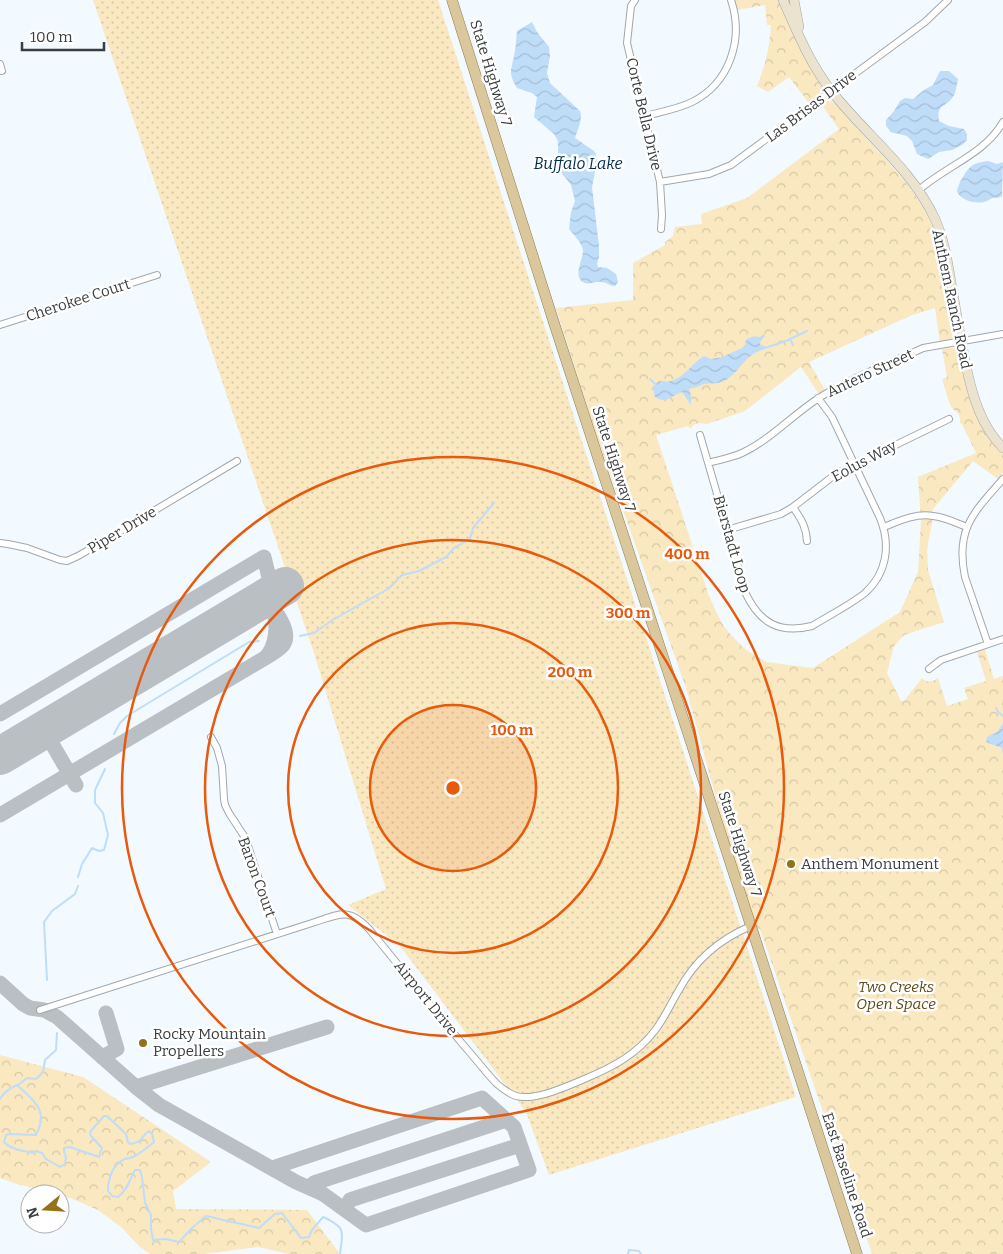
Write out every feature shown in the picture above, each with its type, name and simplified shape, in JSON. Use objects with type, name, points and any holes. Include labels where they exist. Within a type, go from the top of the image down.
[{"type":"main road","name":"State Highway 7","points":[[452,0],[554,323],[785,1032]]},
{"type":"main road","name":"East Baseline Road","points":[[785,1032],[857,1254]]},
{"type":"street","name":"Corte Bella Drive","points":[[635,0],[631,6],[627,43],[660,182],[661,229]]},
{"type":"street","points":[[645,116],[691,103],[706,93],[718,80],[728,64],[735,45],[736,25],[730,0]]},
{"type":"street","name":"Anthem Ranch Road","points":[[783,0],[811,61],[831,92],[918,190],[935,219],[944,244],[961,342],[976,403],[987,426],[996,441],[1003,448]]},
{"type":"street","name":"Anthem Ranch Road","points":[[794,0],[800,37]]},
{"type":"street","name":"Las Brisas Drive","points":[[660,182],[709,174],[731,165],[925,22],[948,0]]},
{"type":"street","points":[[918,190],[982,147],[998,131],[1003,122]]},
{"type":"street","name":"Cherokee Court","points":[[0,325],[157,275]]},
{"type":"street","name":"Antero Street","points":[[708,463],[739,455],[750,450],[818,398],[916,351],[923,348],[1003,334]]},
{"type":"street","name":"Bierstadt Loop","points":[[700,435],[746,594],[753,608],[762,618],[779,627],[802,628],[812,626],[857,598],[873,584],[884,562],[887,546],[884,527],[855,464],[832,417],[818,398]]},
{"type":"street","name":"Eolus Way","points":[[727,530],[781,514],[836,474],[949,419]]},
{"type":"street","name":"Piper Drive","points":[[0,544],[27,548],[60,560],[69,560],[237,461]]},
{"type":"street","points":[[988,644],[963,566],[963,547],[967,527],[976,511],[1003,479]]},
{"type":"street","points":[[793,507],[804,525],[807,541]]},
{"type":"street","points":[[884,527],[925,515],[939,517],[967,527]]},
{"type":"street","points":[[929,669],[941,660],[1003,639]]},
{"type":"street","name":"Baron Court","points":[[211,737],[217,748],[222,766],[225,805],[244,836],[277,934]]},
{"type":"street","name":"Airport Drive","points":[[40,1010],[339,914],[348,914],[355,916],[369,929],[494,1080],[507,1092],[519,1097],[525,1097],[541,1095],[574,1084],[612,1067],[639,1049],[656,1030],[684,980],[698,962],[726,938],[751,926]]},
{"type":"green space","points":[[93,0],[438,0],[796,1097],[549,1175],[526,1112],[400,946],[348,905],[386,889],[314,653]]},
{"type":"green space","points":[[734,0],[781,0],[822,85],[820,94],[816,98],[809,103],[789,77],[768,92],[757,86],[767,56],[771,25],[767,25],[765,5],[737,10]]},
{"type":"green space","name":"Two Creeks Open Space","points":[[826,100],[835,103],[903,179],[923,208],[934,230],[942,255],[956,334],[951,340],[940,342],[935,308],[912,315],[809,362],[825,390],[819,394],[801,367],[745,411],[707,424],[699,423],[693,425],[691,429],[688,426],[656,435],[709,596],[721,622],[746,650],[766,662],[813,668],[900,612],[918,572],[921,521],[918,477],[976,453],[960,423],[959,415],[951,406],[947,396],[942,379],[947,377],[942,349],[953,348],[959,352],[970,399],[987,432],[1003,453],[1003,473],[998,479],[973,461],[933,509],[927,548],[928,570],[944,622],[904,635],[894,646],[887,673],[901,701],[904,701],[922,678],[930,681],[938,678],[947,706],[968,699],[964,688],[986,681],[977,652],[985,649],[994,679],[1003,676],[1003,1254],[872,1254],[760,929],[751,926],[686,688],[595,431],[556,308],[633,300],[633,263],[665,245],[665,242],[673,236],[675,227],[702,224],[701,214],[747,198],[839,129],[821,104]]},
{"type":"green space","points":[[0,1055],[83,1077],[211,1162],[173,1191],[176,1209],[307,1210],[340,1254],[289,1254],[258,1247],[203,1254],[150,1254],[140,1247],[121,1227],[98,1210],[70,1198],[70,1184],[20,1185],[0,1178]]},
{"type":"water","name":"Buffalo Lake","points":[[532,22],[549,47],[550,56],[547,73],[550,83],[580,111],[581,121],[575,138],[594,151],[597,157],[592,187],[599,246],[597,264],[598,267],[607,268],[616,274],[618,282],[615,286],[603,282],[585,283],[579,277],[578,272],[583,250],[569,229],[571,212],[575,201],[571,185],[560,171],[558,141],[554,134],[534,117],[537,97],[532,93],[517,88],[512,79],[511,69],[517,31]]},
{"type":"water","points":[[940,71],[949,71],[958,79],[954,95],[939,111],[939,121],[949,126],[964,129],[967,134],[967,140],[952,150],[939,152],[928,159],[917,154],[912,141],[907,136],[891,132],[886,126],[886,120],[900,101],[905,98],[913,99],[933,85]]},
{"type":"water","points":[[988,161],[997,164],[1003,162],[1002,196],[979,203],[962,198],[957,192],[966,172],[975,164]]},
{"type":"water","points":[[764,334],[765,336],[760,345],[765,346],[765,349],[752,355],[729,378],[722,382],[704,384],[689,389],[691,405],[682,392],[666,400],[655,397],[654,388],[659,381],[676,379],[704,356],[711,359],[722,357],[742,348],[749,338],[754,336],[760,337]]},
{"type":"water","points":[[1003,723],[1003,754],[1002,748],[986,742],[987,737],[997,732]]},
{"type":"waterway","points":[[765,348],[807,331]]},
{"type":"waterway","points":[[790,339],[793,345]]},
{"type":"waterway","points":[[650,379],[655,384]]},
{"type":"waterway","points":[[300,636],[314,633],[334,619],[388,589],[402,575],[419,571],[446,557],[454,548],[470,539],[473,528],[494,503]]},
{"type":"waterway","points":[[114,734],[120,723],[127,716],[249,642],[259,641]]},
{"type":"waterway","points":[[996,708],[1003,716]]},
{"type":"waterway","points":[[78,877],[82,864],[92,848],[99,851],[104,850],[108,835],[103,813],[95,803],[95,790],[105,769]]},
{"type":"waterway","points":[[47,980],[44,922],[52,911],[75,894],[78,886]]},
{"type":"waterway","points":[[18,1085],[27,1078],[36,1079],[43,1072],[45,1060],[56,1050],[57,1033]]},
{"type":"waterway","points":[[0,1099],[3,1094],[17,1085],[34,1101],[40,1112],[41,1119],[36,1135],[9,1134],[6,1135],[4,1142],[18,1150],[42,1153],[46,1159],[60,1167],[65,1164],[64,1148],[70,1147],[99,1157],[102,1148],[91,1136],[90,1132],[104,1116],[107,1116],[126,1134],[130,1144],[140,1141],[149,1131],[154,1142],[133,1157],[124,1159],[116,1165],[110,1178],[108,1191],[112,1196],[118,1197],[126,1188],[135,1170],[140,1170],[145,1203],[151,1215],[153,1240],[166,1239],[179,1242],[206,1216],[259,1228],[275,1214],[282,1213],[301,1238],[309,1237],[312,1230],[323,1217],[336,1224],[342,1235],[340,1254]]},
{"type":"waterway","points":[[628,1254],[629,1250],[639,1251],[641,1254]]},
{"type":"taxiway","points":[[0,714],[264,557],[273,594]]},
{"type":"taxiway","points":[[0,815],[279,649],[283,645],[286,633],[281,620],[266,598]]},
{"type":"taxiway","points":[[266,657],[272,647],[275,636],[276,624],[274,613]]},
{"type":"taxiway","points":[[44,730],[76,785]]},
{"type":"taxiway","points":[[0,983],[23,1004],[30,1008],[44,1010],[57,1017],[159,1105],[296,1182],[323,1194],[366,1225],[529,1170],[514,1127],[482,1098],[272,1168]]},
{"type":"taxiway","points":[[102,1057],[117,1049],[106,1013]]},
{"type":"taxiway","points":[[136,1087],[327,1027]]},
{"type":"taxiway","points":[[309,1187],[314,1183],[506,1120]]},
{"type":"taxiway","points":[[345,1209],[350,1200],[520,1145]]},
{"type":"runway","points":[[0,756],[285,586]]},
{"type":"place","name":"Anthem Monument","points":[[791,864]]},
{"type":"place","name":"Rocky Mountain Propellers","points":[[143,1043]]}]
